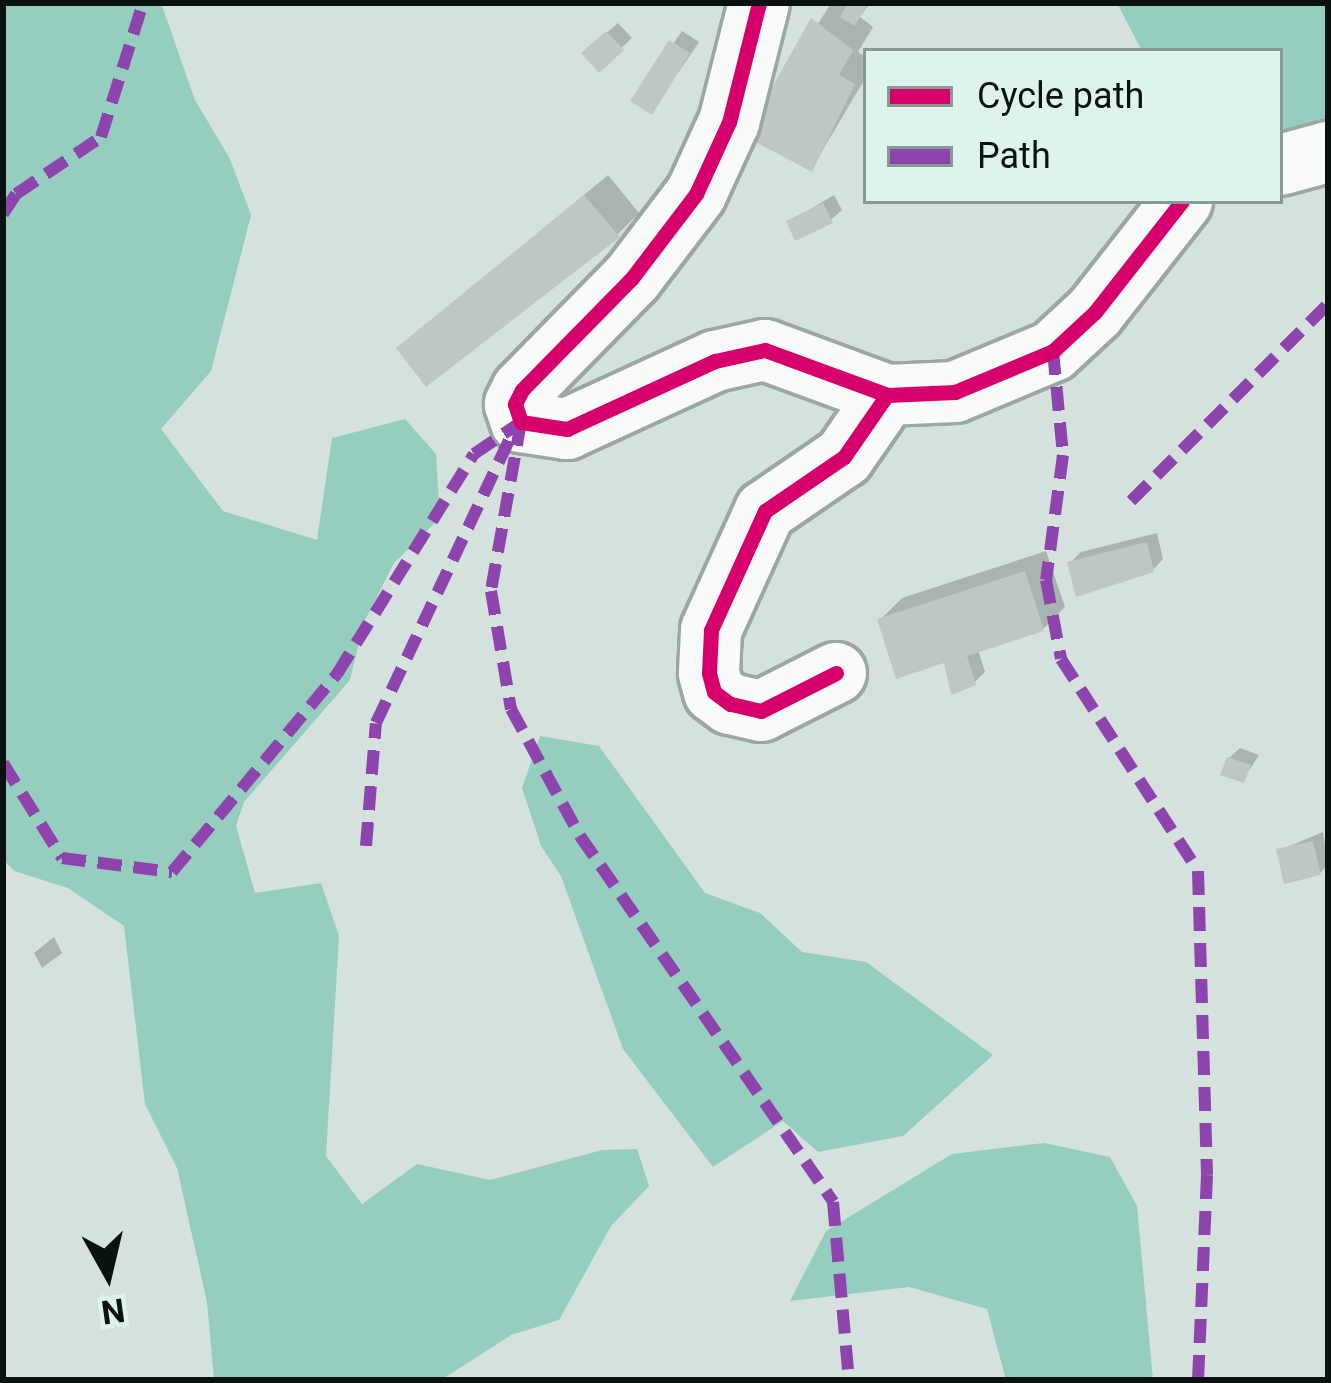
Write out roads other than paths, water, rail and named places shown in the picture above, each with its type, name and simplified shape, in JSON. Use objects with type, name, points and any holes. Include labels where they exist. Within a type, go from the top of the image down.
[{"type":"street","points":[[759,3],[729,122],[696,194],[632,278],[515,404],[521,422],[567,429],[715,361],[765,350],[886,395],[956,392],[1053,351],[1095,312],[1180,204]]},
{"type":"street","points":[[1283,165],[1328,152]]},
{"type":"street","points":[[836,674],[761,711],[730,704],[714,692],[709,673],[711,631],[765,511],[844,457],[886,395]]}]
